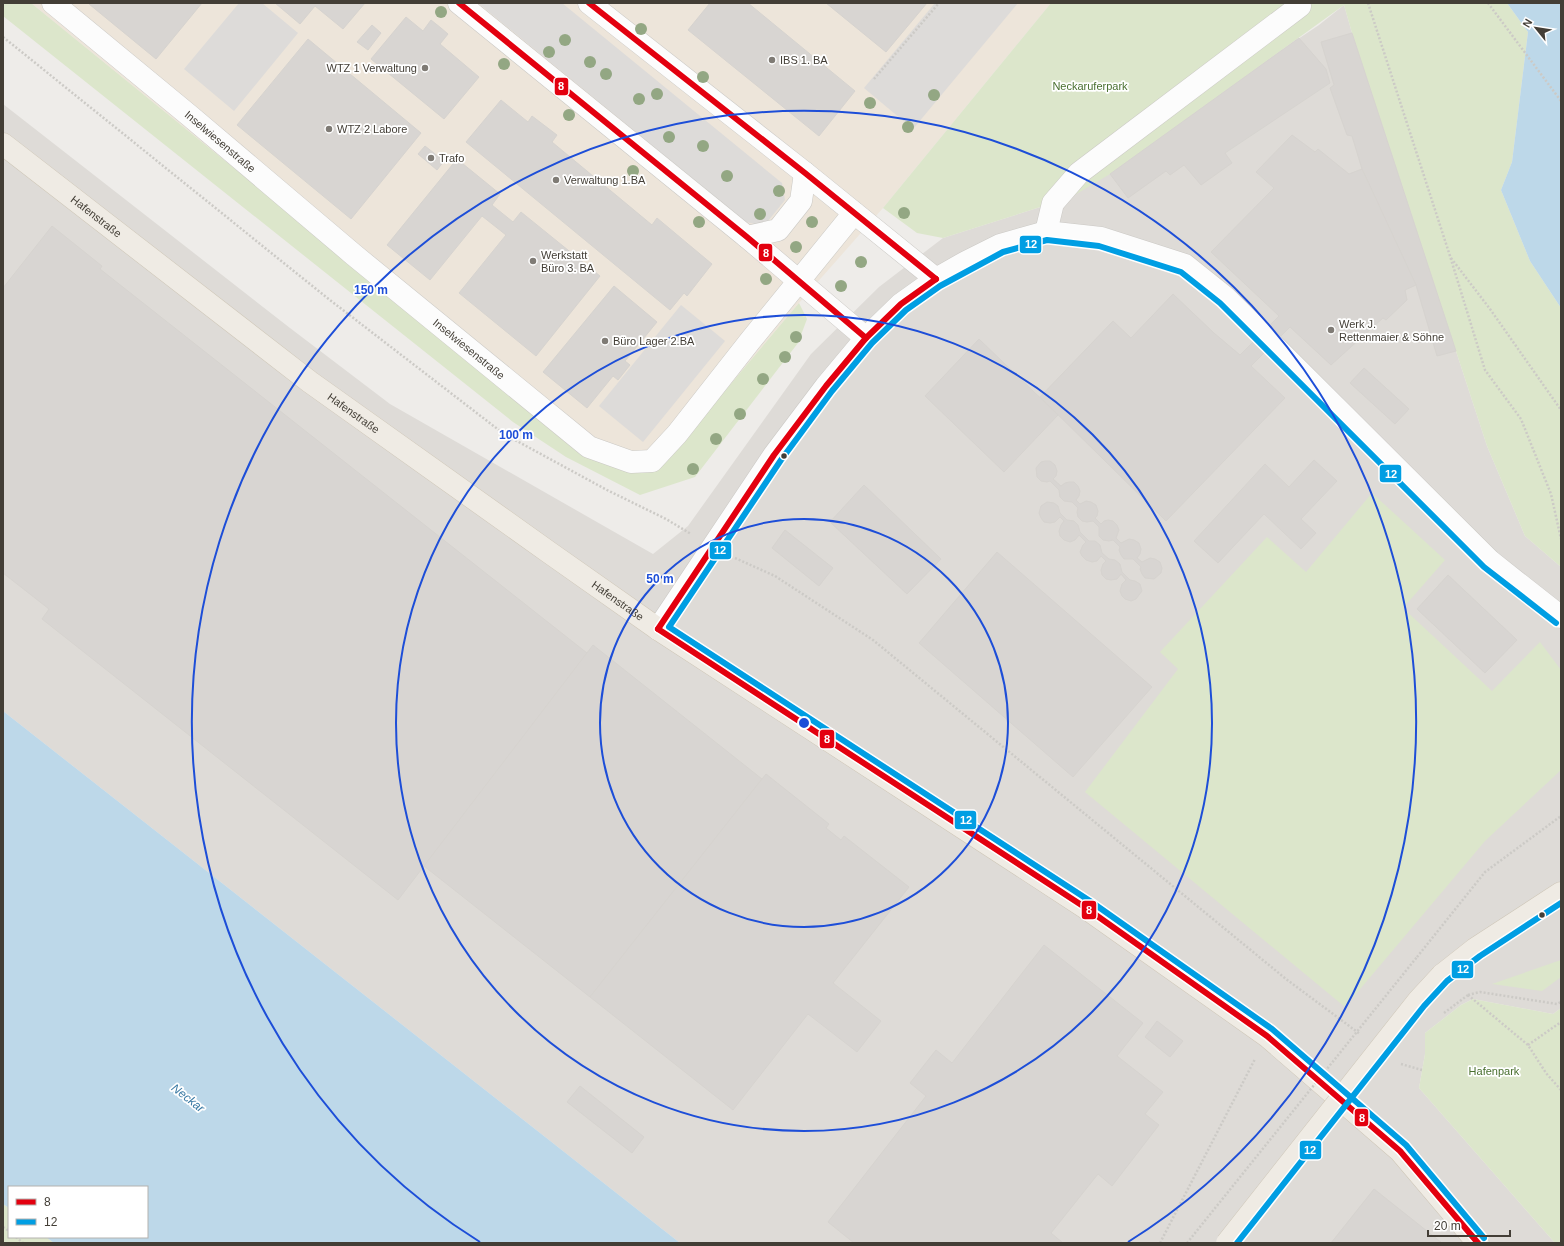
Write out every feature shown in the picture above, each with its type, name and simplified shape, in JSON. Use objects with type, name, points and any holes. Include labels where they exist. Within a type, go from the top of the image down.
[{"type":"main road","name":"Hafenstraße","points":[[3,144],[310,382],[658,629],[1086,908],[1267,1036],[1400,1151],[1478,1243]]},
{"type":"main road","points":[[1227,1243],[1418,1001],[1442,976],[1475,949],[1561,893]]},
{"type":"street","name":"Inselwiesenstraße","points":[[53,3],[196,121],[354,255],[589,447],[631,462],[652,461],[677,434],[854,213]]},
{"type":"street","points":[[460,3],[747,238],[866,338]]},
{"type":"street","points":[[589,3],[805,173],[936,279]]},
{"type":"street","points":[[1046,232],[1053,203],[1079,173],[1300,6]]},
{"type":"street","points":[[747,238],[778,230],[801,201],[805,173]]},
{"type":"street","points":[[658,629],[774,455],[826,386],[866,338],[900,304],[936,279],[1000,245],[1046,232],[1101,238],[1185,265],[1225,297],[1490,561],[1561,617]]},
{"type":"path","points":[[874,79],[939,3]]},
{"type":"path","points":[[1368,3],[1450,256],[1485,370],[1521,419],[1551,494],[1561,539]]},
{"type":"path","points":[[1488,3],[1561,101]]},
{"type":"path","points":[[3,37],[326,297],[504,434],[607,490],[666,519],[712,547],[775,576],[873,640],[1280,974],[1361,1035]]},
{"type":"path","points":[[1450,256],[1490,309],[1561,410]]},
{"type":"path","points":[[1187,1243],[1485,872],[1561,816]]},
{"type":"path","points":[[1561,1002],[1557,1004],[1540,1002],[1480,992],[1468,995],[1528,1045],[1546,1073],[1561,1090]]},
{"type":"path","points":[[1528,1045],[1561,1022]]},
{"type":"path","points":[[1160,1243],[1267,1036]]},
{"type":"path","points":[[1399,1064],[1422,1070]]},
{"type":"shaded area","points":[[31,3],[1051,3],[883,208],[799,303],[659,469],[636,473],[585,450],[541,418]]},
{"type":"shaded area","points":[[239,3],[262,3],[298,33],[234,111],[184,69]]},
{"type":"shaded area","points":[[478,3],[562,3],[782,183],[785,200],[764,226],[746,222]]},
{"type":"shaded area","points":[[935,3],[1018,3],[913,129],[864,88]]},
{"type":"shaded area","points":[[1344,5],[1487,446],[1525,536],[1561,567],[1561,1008],[1553,1014],[1473,999],[1461,1005],[1425,1033],[1425,1054],[1419,1088],[1555,1243],[680,1243],[3,711],[3,104],[290,328],[390,404],[653,554],[688,526],[811,354],[879,287],[943,238],[1053,203],[1319,25]]},
{"type":"shaded area","points":[[681,305],[725,341],[643,442],[599,406]]},
{"type":"green space","points":[[3,3],[31,3],[541,418],[585,450],[635,473],[659,469],[799,303],[807,319],[798,343],[695,477],[640,495],[566,457],[513,422],[3,16]]},
{"type":"green space","name":"Neckaruferpark","points":[[1051,3],[1507,3],[1528,32],[1512,162],[1501,190],[1530,261],[1561,308],[1561,567],[1525,536],[1487,446],[1344,5],[1110,174],[1063,202],[1053,203],[943,238],[917,233],[883,208]]},
{"type":"green space","points":[[1372,493],[1445,560],[1403,608],[1492,691],[1540,642],[1561,670],[1561,770],[1485,841],[1345,1007],[1085,792],[1178,669],[1160,652],[1267,537],[1306,572]]},
{"type":"green space","points":[[1561,960],[1561,977],[1542,991],[1492,984]]},
{"type":"green space","name":"Hafenpark","points":[[1473,999],[1553,1014],[1561,1008],[1561,1243],[1555,1243],[1419,1088],[1425,1054],[1425,1033],[1461,1005]]},
{"type":"green space","points":[[3,1204],[8,1207],[8,1238],[47,1238],[54,1243],[3,1243]]},
{"type":"water","points":[[1507,3],[1561,3],[1561,308],[1530,261],[1501,190],[1512,162],[1528,32]]},
{"type":"water","name":"Neckar","points":[[3,711],[680,1243],[54,1243],[47,1238],[148,1238],[148,1186],[8,1186],[8,1207],[3,1204]]},
{"type":"building","points":[[202,3],[156,59],[89,4]]},
{"type":"building","points":[[275,3],[365,3],[343,29],[315,6],[300,24]]},
{"type":"building","name":"IBS 1. BA","points":[[710,3],[748,3],[855,91],[819,136],[688,30]]},
{"type":"building","points":[[826,3],[927,3],[886,52]]},
{"type":"building","name":"WTZ 1 Verwaltung","points":[[406,17],[423,31],[431,20],[441,28],[448,34],[440,44],[479,77],[444,119],[371,59]]},
{"type":"building","points":[[372,25],[381,33],[368,50],[357,42]]},
{"type":"building","name":"Werk J. Rettenmaier & Söhne","points":[[1352,33],[1456,351],[1437,356],[1416,285],[1362,169],[1352,136],[1347,135],[1330,88],[1334,85],[1321,42]]},
{"type":"building","points":[[1299,38],[1326,69],[1330,83],[1225,153],[1232,163],[1201,185],[1184,165],[1170,175],[1166,171],[1128,198],[1110,174]]},
{"type":"building","name":"WTZ 2 Labore","points":[[308,39],[421,133],[351,219],[237,125]]},
{"type":"building","name":"Verwaltung 1.BA","points":[[501,100],[528,122],[532,116],[557,135],[552,142],[652,225],[657,218],[712,264],[687,296],[684,293],[670,310],[466,142]]},
{"type":"building","name":"Werk J. Rettenmaier & Söhne","points":[[1292,135],[1315,152],[1318,149],[1349,174],[1362,169],[1416,285],[1405,290],[1407,300],[1386,320],[1383,318],[1331,365],[1290,327],[1251,366],[1285,398],[1166,521],[1040,397],[1113,321],[1131,338],[1173,294],[1214,333],[1240,355],[1279,316],[1211,252],[1274,188],[1256,172]]},
{"type":"building","name":"Trafo","points":[[425,146],[444,161],[437,170],[418,154]]},
{"type":"building","name":"Werkstatt Büro 3. BA","points":[[457,159],[500,194],[492,205],[513,222],[521,212],[600,276],[536,356],[459,293],[506,235],[482,216],[430,280],[387,245]]},
{"type":"building","points":[[52,226],[102,266],[100,269],[587,653],[398,900],[42,619],[49,609],[3,573],[3,288]]},
{"type":"building","name":"Büro Lager 2.BA","points":[[614,286],[657,322],[625,361],[630,365],[618,380],[613,376],[587,408],[543,372]]},
{"type":"building","points":[[979,339],[1058,415],[1004,472],[925,396]]},
{"type":"building","points":[[1364,368],[1409,409],[1395,424],[1350,383]]},
{"type":"building","points":[[1314,460],[1337,481],[1301,519],[1316,533],[1301,549],[1264,514],[1218,563],[1194,541],[1265,464],[1289,487]]},
{"type":"building","points":[[1050,461],[1055,465],[1057,471],[1056,476],[1053,479],[1061,486],[1065,483],[1074,482],[1080,491],[1076,500],[1080,504],[1086,501],[1096,505],[1098,511],[1095,518],[1101,524],[1108,520],[1113,521],[1119,530],[1116,538],[1121,543],[1129,539],[1139,543],[1141,549],[1137,558],[1142,562],[1150,558],[1160,562],[1162,568],[1161,573],[1154,579],[1145,578],[1140,569],[1141,567],[1133,559],[1124,559],[1119,550],[1120,547],[1113,540],[1103,540],[1099,536],[1099,527],[1093,521],[1082,521],[1078,517],[1078,508],[1072,502],[1064,501],[1060,497],[1059,490],[1050,481],[1041,481],[1037,477],[1036,468],[1041,462]]},
{"type":"building","points":[[864,485],[941,559],[907,594],[830,522]]},
{"type":"building","points":[[1047,502],[1054,503],[1058,506],[1060,513],[1067,520],[1074,521],[1078,525],[1080,532],[1089,541],[1095,541],[1100,545],[1102,553],[1109,559],[1115,560],[1120,564],[1122,572],[1130,580],[1140,584],[1142,591],[1136,599],[1131,601],[1122,596],[1120,591],[1122,584],[1126,580],[1121,574],[1117,579],[1111,580],[1106,579],[1102,575],[1101,570],[1106,561],[1101,556],[1097,561],[1092,562],[1086,560],[1082,556],[1080,552],[1086,542],[1079,535],[1075,540],[1070,542],[1064,540],[1060,536],[1059,531],[1064,521],[1060,517],[1055,522],[1044,522],[1039,513],[1041,506]]},
{"type":"building","points":[[785,530],[833,568],[819,586],[772,548]]},
{"type":"building","points":[[997,552],[1152,687],[1073,777],[919,643]]},
{"type":"building","points":[[1448,575],[1517,640],[1485,673],[1417,609]]},
{"type":"building","points":[[593,645],[762,779],[590,997],[424,866]]},
{"type":"building","points":[[766,774],[829,824],[826,828],[841,840],[844,836],[909,887],[833,983],[881,1021],[857,1052],[808,1014],[733,1110],[590,997]]},
{"type":"building","points":[[1044,945],[1143,1023],[1117,1056],[1163,1092],[1145,1114],[1159,1125],[1112,1186],[1098,1174],[1051,1233],[1063,1243],[854,1243],[828,1222],[926,1096],[910,1083],[936,1050],[952,1063]]},
{"type":"building","points":[[1157,1021],[1183,1041],[1170,1057],[1145,1037]]},
{"type":"building","points":[[580,1086],[644,1137],[632,1153],[567,1102]]},
{"type":"building","points":[[1374,1189],[1442,1243],[1331,1243]]},
{"type":"transit line","name":"8","points":[[459,3],[747,237],[866,338]]},
{"type":"transit line","name":"8","points":[[589,3],[805,173],[936,279]]},
{"type":"transit line","name":"12","points":[[1484,1238],[1406,1145],[1272,1029],[1090,901],[669,627],[781,460],[832,391],[872,343],[906,310],[940,286],[1003,252],[1047,240],[1099,246],[1181,272],[1220,303],[1484,567],[1556,623]]},
{"type":"transit line","name":"8","points":[[658,629],[774,455],[826,386],[866,338],[901,304],[936,279]]},
{"type":"transit line","name":"8","points":[[658,629],[1086,908],[1267,1036],[1400,1151],[1478,1243]]},
{"type":"transit line","name":"12","points":[[1237,1243],[1424,1006],[1447,981],[1480,956],[1561,903]]},
{"type":"place","name":"IBS 1. BA","points":[[772,60]]},
{"type":"place","name":"WTZ 1 Verwaltung","points":[[425,68]]},
{"type":"place","name":"WTZ 2 Labore","points":[[329,129]]},
{"type":"place","name":"Trafo","points":[[431,158]]},
{"type":"place","name":"Verwaltung 1.BA","points":[[556,180]]},
{"type":"place","name":"Werkstatt Büro 3. BA","points":[[533,261]]},
{"type":"place","name":"Werk J. Rettenmaier & Söhne","points":[[1331,330]]},
{"type":"place","name":"Büro Lager 2.BA","points":[[605,341]]}]
